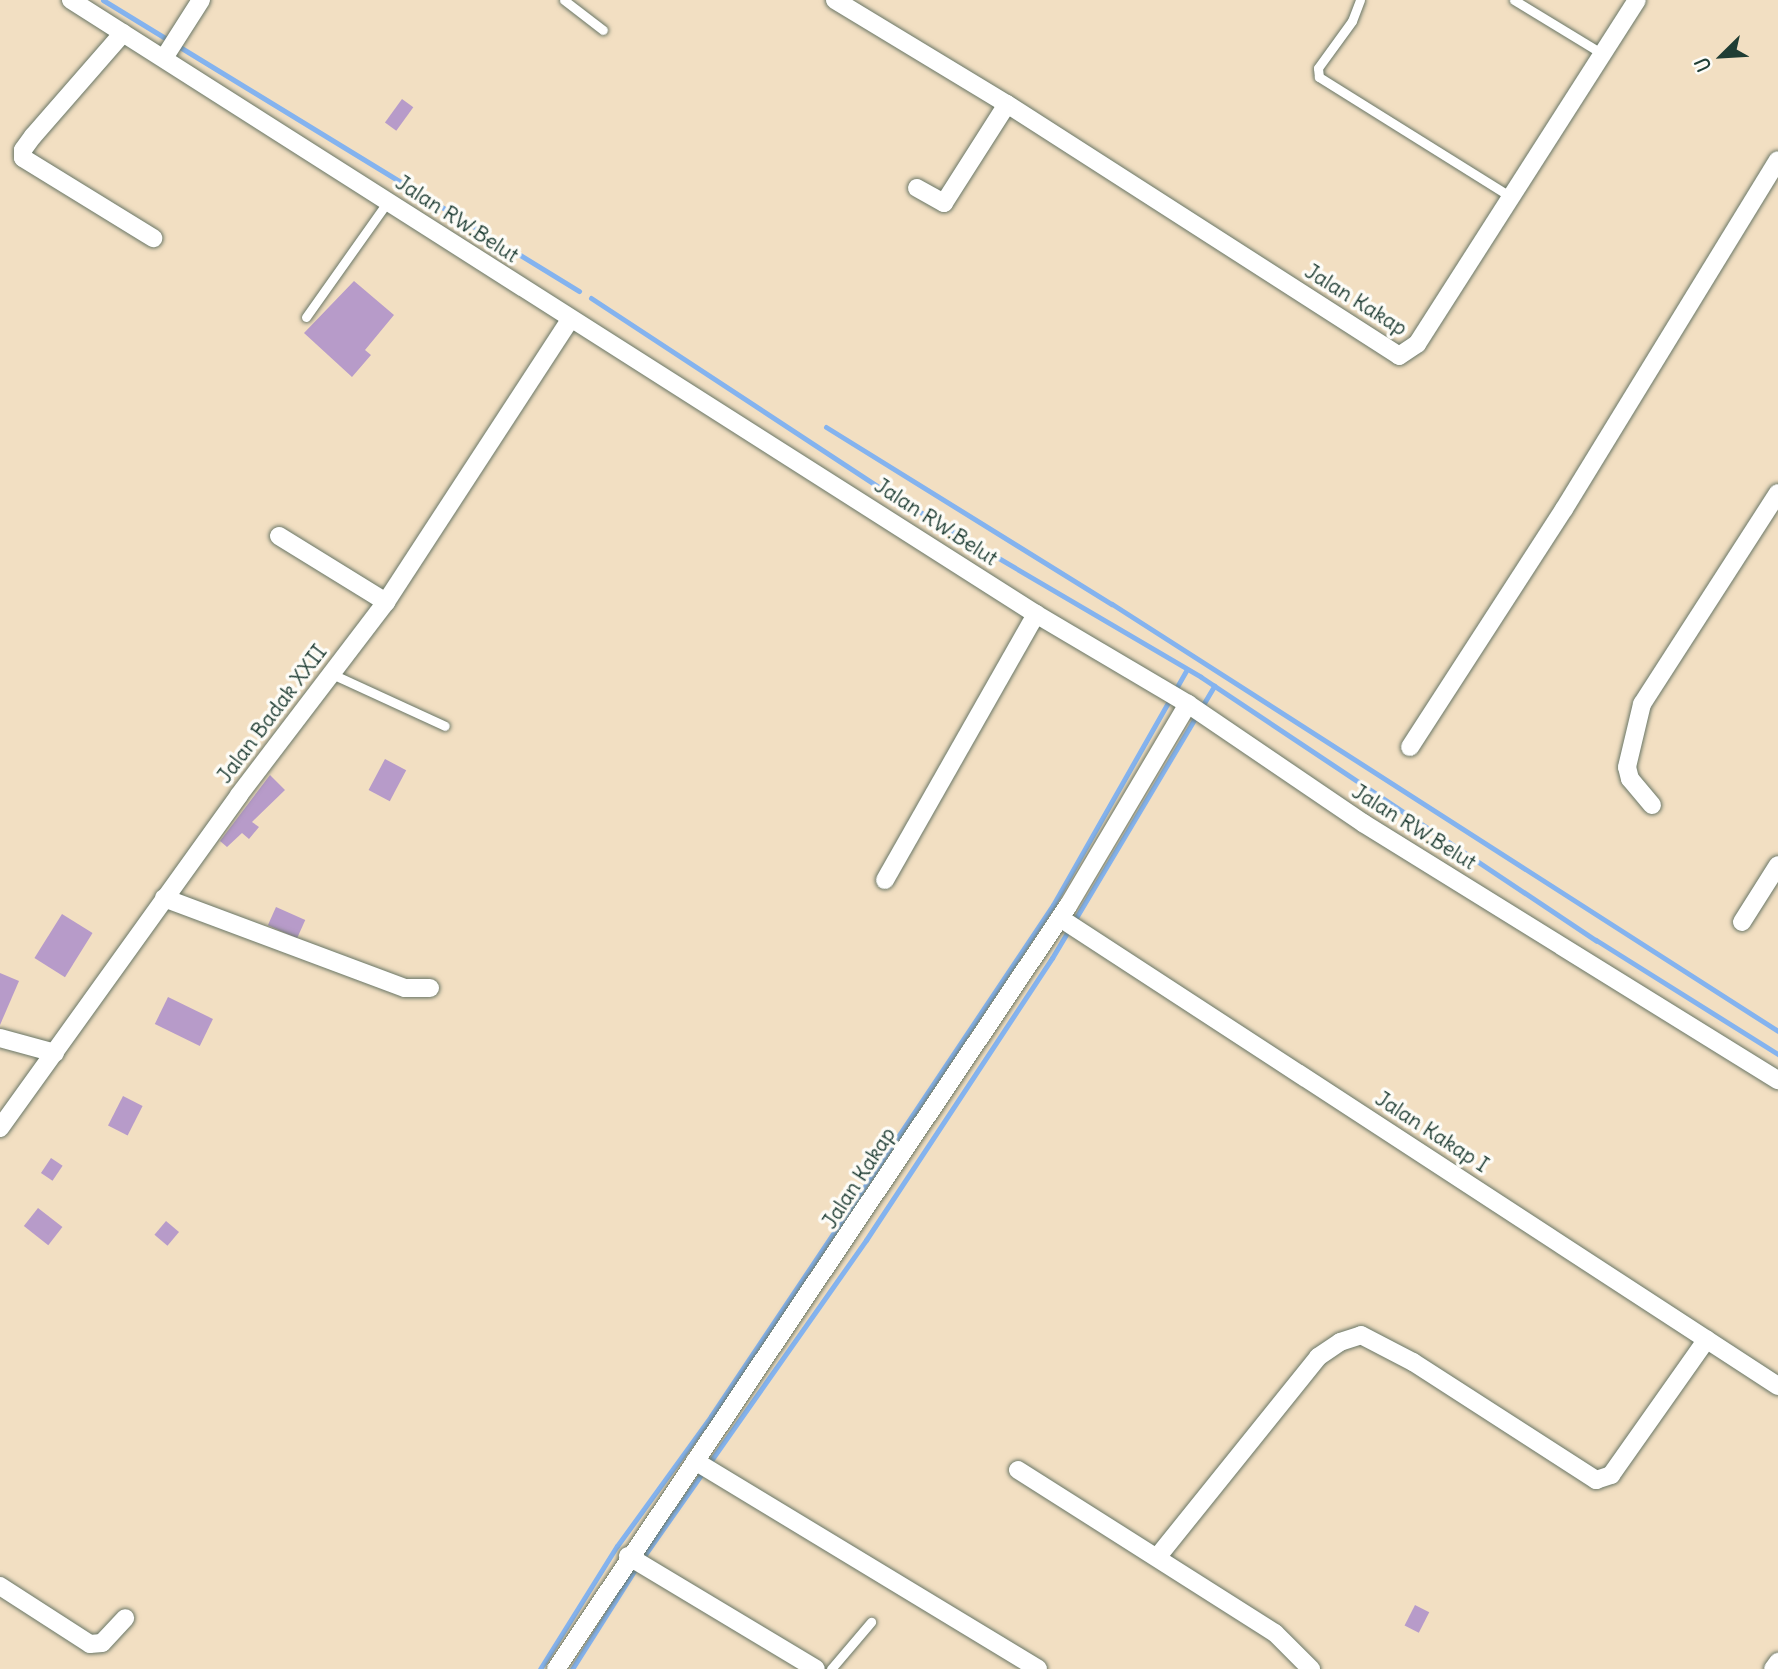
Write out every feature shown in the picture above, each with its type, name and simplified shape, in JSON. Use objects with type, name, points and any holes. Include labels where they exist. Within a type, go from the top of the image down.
[{"type":"street","name":"Jalan RW.Belut","points":[[71,0],[570,320],[1036,614],[1188,704],[1363,823],[1778,1080]]},
{"type":"street","points":[[164,58],[201,0]]},
{"type":"street","points":[[835,0],[1002,101],[944,203],[917,188]]},
{"type":"street","name":"Jalan Kakap","points":[[1002,101],[1399,356],[1416,344],[1636,0]]},
{"type":"street","points":[[123,33],[33,136],[23,150],[23,158],[153,238]]},
{"type":"street","points":[[1410,747],[1572,498],[1778,160]]},
{"type":"street","name":"Jalan Badak XXII","points":[[0,1128],[164,898],[386,602],[570,320]]},
{"type":"street","points":[[1652,805],[1630,779],[1627,767],[1642,704],[1778,493]]},
{"type":"street","points":[[279,536],[386,602]]},
{"type":"street","points":[[885,880],[1036,614]]},
{"type":"street","name":"Jalan Kakap","points":[[556,1669],[628,1556],[777,1345],[1060,918],[1188,704]]},
{"type":"street","points":[[1742,922],[1778,865]]},
{"type":"street","points":[[164,898],[405,988],[430,988]]},
{"type":"street","name":"Jalan Kakap I","points":[[1060,918],[1778,1386]]},
{"type":"street","points":[[0,1038],[55,1053]]},
{"type":"street","points":[[1159,1555],[1318,1357],[1340,1342],[1361,1335],[1413,1362],[1596,1480],[1611,1475],[1707,1339]]},
{"type":"street","points":[[695,1461],[1038,1669]]},
{"type":"street","points":[[1018,1470],[1159,1555],[1275,1633],[1311,1669]]},
{"type":"street","points":[[628,1556],[816,1669]]},
{"type":"street","points":[[0,1586],[90,1644],[102,1643],[125,1618]]},
{"type":"street","points":[[1773,1669],[1778,1662]]},
{"type":"lane","points":[[564,0],[603,30]]},
{"type":"lane","points":[[1360,0],[1352,21],[1318,68],[1319,78],[1511,197]]},
{"type":"lane","points":[[1514,0],[1601,53]]},
{"type":"lane","points":[[306,317],[388,201]]},
{"type":"lane","points":[[332,674],[445,726]]},
{"type":"lane","points":[[831,1669],[871,1622]]},
{"type":"building","points":[[402,99],[413,107],[396,131],[385,122]]},
{"type":"building","points":[[354,281],[394,315],[365,350],[371,355],[352,377],[304,333]]},
{"type":"building","points":[[385,759],[406,770],[390,801],[369,790]]},
{"type":"building","points":[[270,775],[285,790],[252,822],[259,827],[249,839],[242,833],[227,847],[220,841]]},
{"type":"building","points":[[276,907],[305,920],[297,938],[268,925]]},
{"type":"building","points":[[62,914],[93,933],[65,977],[34,958]]},
{"type":"building","points":[[0,973],[19,981],[0,1025]]},
{"type":"building","points":[[168,997],[213,1019],[200,1046],[155,1024]]},
{"type":"building","points":[[123,1096],[143,1106],[128,1135],[108,1125]]},
{"type":"building","points":[[51,1158],[63,1166],[53,1181],[41,1173]]},
{"type":"building","points":[[38,1208],[62,1227],[48,1245],[24,1226]]},
{"type":"building","points":[[166,1221],[179,1232],[167,1246],[154,1235]]},
{"type":"building","points":[[1415,1605],[1429,1612],[1419,1633],[1405,1625]]},
{"type":"waterway","points":[[103,0],[579,291]]},
{"type":"waterway","points":[[591,298],[891,495],[1201,677],[1596,940],[1778,1054]]},
{"type":"waterway","points":[[826,427],[1112,604],[1778,1031]]},
{"type":"waterway","points":[[540,1669],[617,1546],[711,1416],[1053,905],[1187,669]]},
{"type":"waterway","points":[[572,1669],[639,1563],[866,1240],[1052,958],[1214,686]]}]
